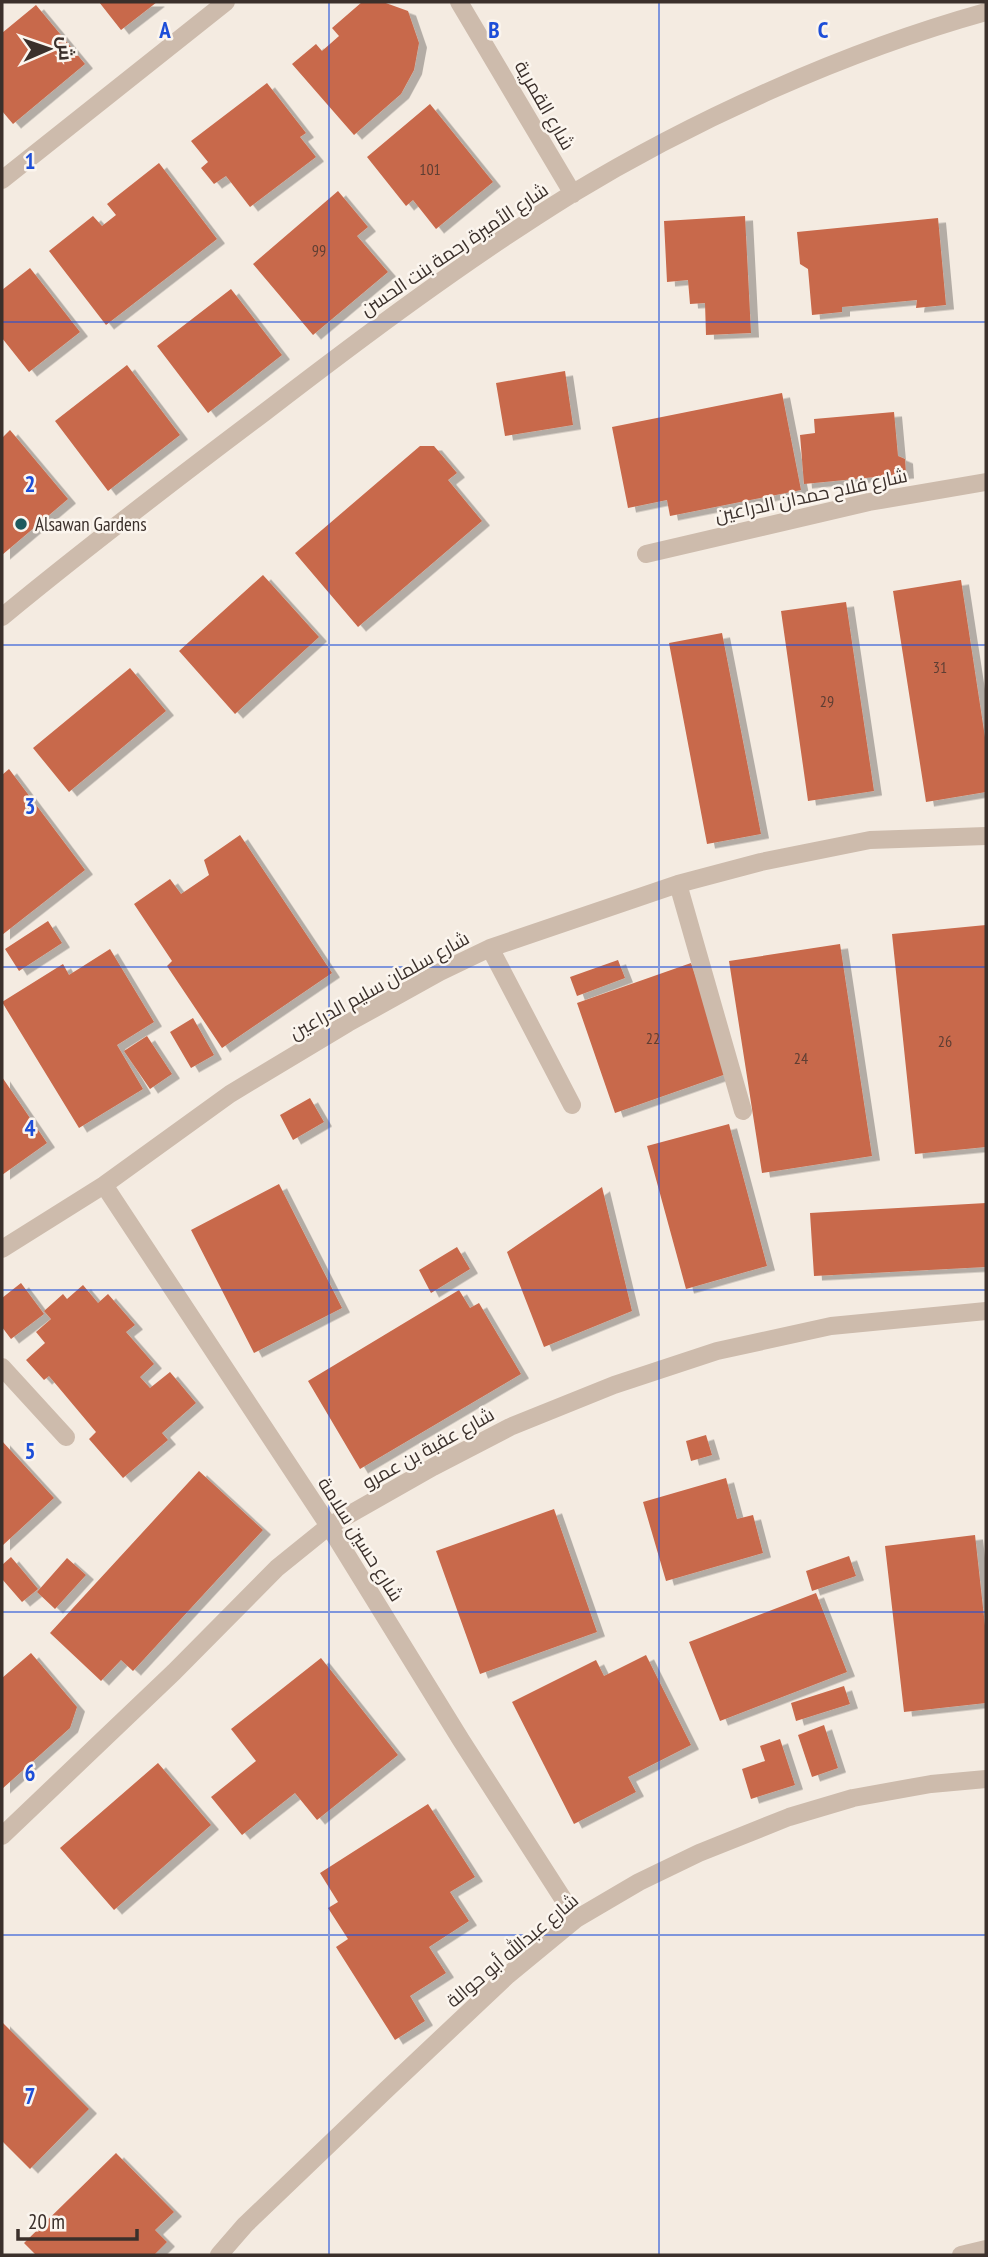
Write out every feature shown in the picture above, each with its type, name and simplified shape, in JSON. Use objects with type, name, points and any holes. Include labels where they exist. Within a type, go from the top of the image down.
[{"type":"street","points":[[2,180],[226,2]]},
{"type":"street","name":"شارع القمرية","points":[[459,2],[573,194]]},
{"type":"street","name":"شارع الأميرة رحمة بنت الحسن","points":[[2,617],[60,569],[376,327],[573,194],[659,145],[746,102],[910,35],[986,12]]},
{"type":"street","name":"شارع فلاح حمدان الدراعين","points":[[646,554],[869,502],[986,482]]},
{"type":"street","name":"شارع سلمان سليم الدراعين","points":[[2,1249],[104,1185],[242,1087],[348,1023],[440,972],[490,948],[678,884],[761,862],[870,840],[986,836]]},
{"type":"street","points":[[678,884],[743,1111]]},
{"type":"street","points":[[490,948],[572,1105]]},
{"type":"street","name":"شارع حسين سلامة","points":[[104,1185],[329,1526],[461,1740],[576,1919]]},
{"type":"street","name":"شارع عقبة بن عمرو","points":[[2,1836],[174,1672],[277,1569],[329,1526],[510,1427],[640,1376],[717,1351],[831,1326],[947,1312],[986,1311]]},
{"type":"street","points":[[2,1367],[66,1437]]},
{"type":"street","name":"شارع عبدالله أبو حوالة","points":[[219,2255],[245,2225],[508,1975],[576,1919],[639,1882],[699,1853],[789,1817],[853,1798],[930,1784],[986,1779]]},
{"type":"street","points":[[961,2255],[986,2249]]},
{"type":"building","points":[[99,2],[157,2],[121,30]]},
{"type":"building","points":[[362,2],[383,2],[408,11],[419,43],[414,70],[401,94],[354,135],[292,64],[316,44],[322,51],[339,36],[332,28]]},
{"type":"building","points":[[36,5],[85,64],[13,124],[2,111],[2,33]]},
{"type":"building","points":[[267,83],[306,133],[300,137],[316,157],[250,207],[226,176],[214,184],[201,168],[208,162],[191,141]]},
{"type":"building","points":[[430,104],[493,182],[436,229],[413,200],[406,206],[367,157]]},
{"type":"building","points":[[159,163],[217,239],[106,325],[49,251],[93,216],[102,226],[116,215],[107,204]]},
{"type":"building","points":[[338,191],[368,227],[357,236],[388,272],[313,335],[253,264]]},
{"type":"building","points":[[745,216],[751,333],[706,335],[705,303],[690,304],[688,280],[667,282],[664,221]]},
{"type":"building","points":[[938,218],[946,305],[916,308],[917,300],[842,307],[842,312],[812,315],[808,269],[800,264],[797,232]]},
{"type":"building","points":[[30,268],[80,332],[29,372],[2,338],[2,290]]},
{"type":"building","points":[[231,289],[282,355],[208,413],[157,346]]},
{"type":"building","points":[[127,365],[180,435],[108,491],[55,421]]},
{"type":"building","points":[[565,371],[573,425],[505,436],[496,383]]},
{"type":"building","points":[[782,393],[801,490],[670,516],[667,500],[628,508],[612,427]]},
{"type":"building","points":[[894,412],[898,456],[905,459],[906,474],[804,484],[800,435],[815,433],[814,419]]},
{"type":"building","points":[[10,430],[68,499],[2,555],[2,438]]},
{"type":"building","points":[[420,446],[434,446],[457,473],[448,480],[482,521],[358,627],[295,553]]},
{"type":"building","points":[[263,575],[319,637],[235,714],[179,651]]},
{"type":"building","points":[[961,580],[986,744],[986,792],[926,802],[893,591]]},
{"type":"building","points":[[846,602],[874,791],[808,801],[781,611]]},
{"type":"building","points":[[722,633],[761,834],[707,844],[669,643]]},
{"type":"building","points":[[130,668],[166,711],[69,792],[33,748]]},
{"type":"building","points":[[9,769],[85,870],[2,935],[2,775]]},
{"type":"building","points":[[240,835],[332,973],[222,1048],[167,966],[172,961],[134,904],[170,879],[181,894],[209,875],[204,860]]},
{"type":"building","points":[[48,921],[62,943],[19,971],[5,949]]},
{"type":"building","points":[[986,925],[986,1147],[915,1154],[892,934]]},
{"type":"building","points":[[840,944],[872,1156],[762,1173],[729,961]]},
{"type":"building","points":[[110,949],[154,1022],[117,1045],[143,1089],[79,1128],[2,1002],[63,964],[69,975]]},
{"type":"building","points":[[618,960],[625,978],[577,996],[570,977]]},
{"type":"building","points":[[691,963],[729,1073],[615,1113],[577,1003]]},
{"type":"building","points":[[193,1018],[214,1055],[191,1068],[170,1032]]},
{"type":"building","points":[[147,1036],[172,1074],[150,1089],[124,1051]]},
{"type":"building","points":[[2,1077],[47,1143],[2,1175]]},
{"type":"building","points":[[310,1098],[324,1122],[293,1140],[280,1115]]},
{"type":"building","points":[[729,1124],[767,1266],[686,1289],[647,1146]]},
{"type":"building","points":[[279,1184],[342,1308],[254,1353],[191,1230]]},
{"type":"building","points":[[602,1187],[632,1311],[544,1347],[507,1252]]},
{"type":"building","points":[[986,1203],[986,1267],[814,1276],[810,1213]]},
{"type":"building","points":[[457,1247],[470,1269],[431,1293],[419,1270]]},
{"type":"building","points":[[21,1283],[44,1314],[11,1339],[2,1327],[2,1298]]},
{"type":"building","points":[[83,1285],[98,1303],[108,1294],[135,1325],[126,1332],[154,1364],[140,1377],[150,1388],[170,1372],[196,1403],[162,1433],[168,1440],[123,1478],[89,1439],[96,1432],[49,1376],[44,1380],[26,1360],[45,1343],[36,1332],[51,1319],[44,1311],[63,1294],[67,1299]]},
{"type":"building","points":[[459,1290],[470,1308],[479,1303],[521,1374],[360,1469],[308,1381]]},
{"type":"building","points":[[706,1435],[712,1455],[691,1461],[686,1441]]},
{"type":"building","points":[[2,1441],[54,1498],[2,1546]]},
{"type":"building","points":[[199,1471],[263,1530],[133,1671],[121,1660],[101,1681],[50,1633]]},
{"type":"building","points":[[726,1478],[737,1519],[753,1515],[763,1553],[666,1581],[643,1502]]},
{"type":"building","points":[[554,1509],[597,1632],[480,1674],[436,1551]]},
{"type":"building","points":[[975,1535],[986,1635],[986,1703],[904,1712],[885,1546]]},
{"type":"building","points":[[849,1556],[856,1576],[812,1591],[806,1571]]},
{"type":"building","points":[[11,1557],[38,1589],[22,1602],[2,1579],[2,1565]]},
{"type":"building","points":[[67,1558],[86,1575],[55,1609],[37,1592]]},
{"type":"building","points":[[816,1593],[847,1672],[720,1721],[689,1642]]},
{"type":"building","points":[[31,1653],[77,1707],[70,1728],[2,1789],[2,1678]]},
{"type":"building","points":[[646,1655],[691,1745],[628,1777],[636,1792],[574,1824],[512,1702],[596,1660],[604,1676]]},
{"type":"building","points":[[321,1658],[398,1755],[317,1820],[295,1793],[242,1835],[211,1797],[256,1761],[231,1729]]},
{"type":"building","points":[[844,1686],[850,1704],[796,1721],[791,1703]]},
{"type":"building","points":[[824,1725],[838,1768],[812,1777],[798,1735]]},
{"type":"building","points":[[780,1739],[795,1785],[751,1799],[742,1769],[765,1761],[760,1746]]},
{"type":"building","points":[[158,1763],[211,1825],[114,1910],[60,1848]]},
{"type":"building","points":[[428,1804],[475,1877],[450,1892],[469,1921],[429,1947],[446,1973],[410,1996],[425,2021],[395,2040],[336,1947],[348,1939],[328,1908],[338,1902],[320,1873]]},
{"type":"building","points":[[2,2022],[89,2109],[30,2169],[2,2141]]},
{"type":"building","points":[[116,2153],[174,2212],[155,2230],[167,2242],[154,2255],[36,2255],[24,2243]]},
{"type":"place","name":"Alsawan Gardens","points":[[21,524]]}]
